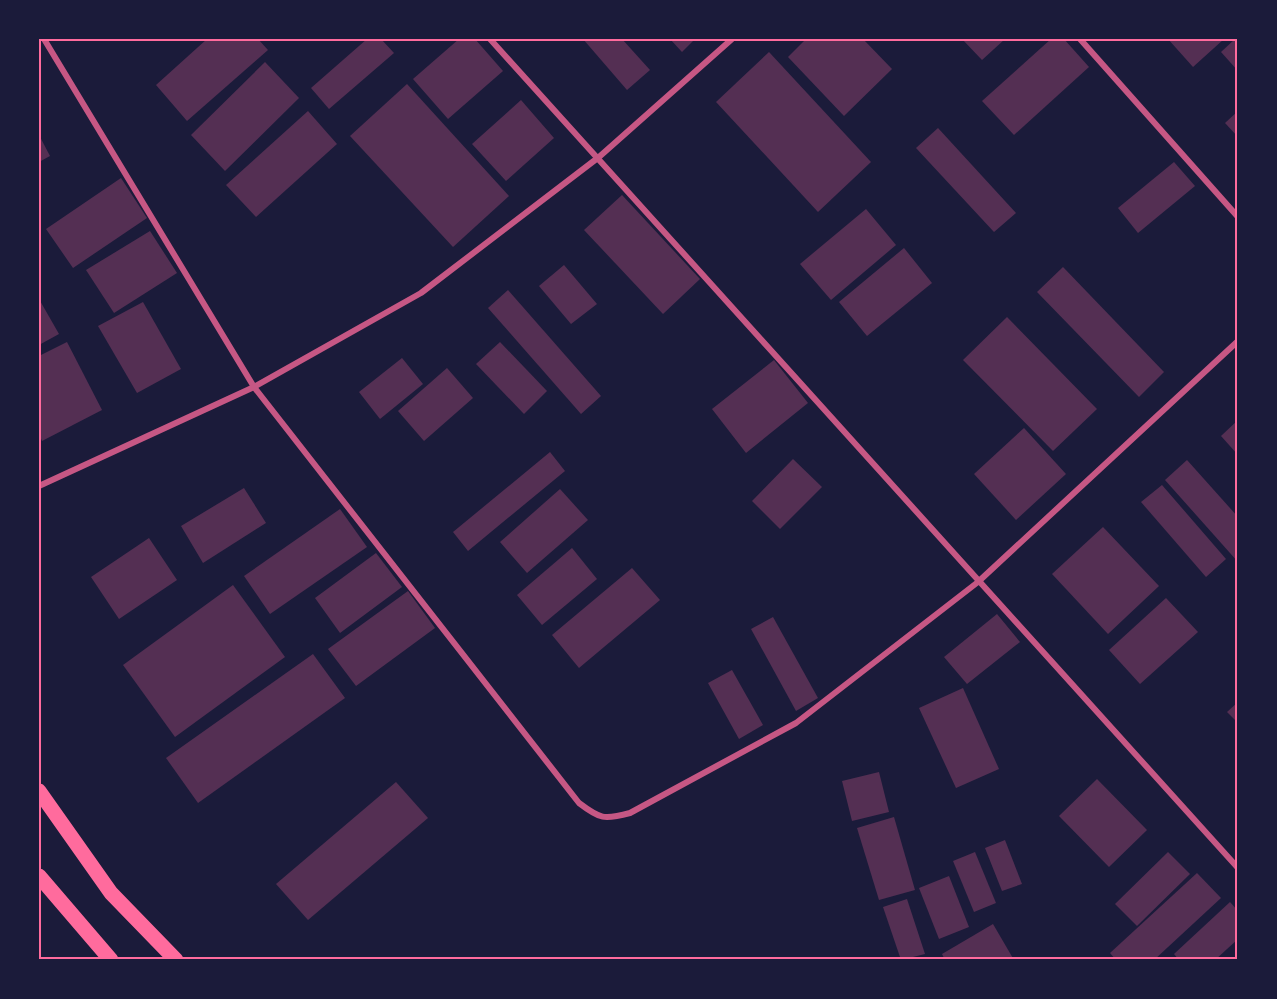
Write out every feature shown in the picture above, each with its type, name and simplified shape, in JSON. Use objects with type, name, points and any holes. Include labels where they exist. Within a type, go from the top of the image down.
[{"type":"main road","points":[[39,791],[111,893],[176,960]]},
{"type":"main road","points":[[39,876],[111,960]]},
{"type":"street","points":[[44,39],[254,387],[579,803],[595,815],[612,818],[630,813],[796,723],[978,582],[1238,341]]},
{"type":"street","points":[[490,39],[1238,868]]},
{"type":"street","points":[[39,486],[254,387],[421,293],[598,157],[732,39]]},
{"type":"street","points":[[1080,39],[1238,217]]},
{"type":"building","points":[[207,39],[258,39],[268,50],[187,121],[156,85]]},
{"type":"building","points":[[367,39],[381,39],[394,53],[329,109],[311,88]]},
{"type":"building","points":[[459,39],[475,39],[503,71],[448,119],[413,79]]},
{"type":"building","points":[[583,39],[622,39],[650,70],[627,90]]},
{"type":"building","points":[[670,39],[695,39],[682,52]]},
{"type":"building","points":[[806,39],[863,39],[892,69],[844,116],[788,57]]},
{"type":"building","points":[[962,39],[1005,39],[982,60]]},
{"type":"building","points":[[1051,39],[1064,39],[1089,67],[1014,135],[982,101]]},
{"type":"building","points":[[1168,39],[1224,39],[1193,67]]},
{"type":"building","points":[[1235,39],[1238,39],[1238,71],[1221,52]]},
{"type":"building","points":[[769,52],[871,162],[818,212],[716,102]]},
{"type":"building","points":[[265,62],[299,98],[225,171],[191,135]]},
{"type":"building","points":[[407,84],[509,196],[453,247],[350,136]]},
{"type":"building","points":[[521,100],[554,138],[506,181],[472,144]]},
{"type":"building","points":[[308,111],[337,144],[256,217],[226,185]]},
{"type":"building","points":[[1238,111],[1238,137],[1225,123]]},
{"type":"building","points":[[938,128],[1016,213],[994,232],[916,148]]},
{"type":"building","points":[[39,135],[50,156],[39,162]]},
{"type":"building","points":[[1174,162],[1195,186],[1138,233],[1118,208]]},
{"type":"building","points":[[121,178],[147,218],[73,268],[46,229]]},
{"type":"building","points":[[622,195],[700,279],[663,314],[584,230]]},
{"type":"building","points":[[866,209],[896,245],[831,300],[800,264]]},
{"type":"building","points":[[150,231],[177,273],[114,313],[86,270]]},
{"type":"building","points":[[904,248],[932,283],[867,336],[839,302]]},
{"type":"building","points":[[564,265],[597,304],[571,324],[539,286]]},
{"type":"building","points":[[1063,267],[1164,372],[1139,397],[1037,292]]},
{"type":"building","points":[[508,290],[601,396],[581,414],[488,308]]},
{"type":"building","points":[[39,299],[59,334],[39,345]]},
{"type":"building","points":[[143,302],[181,369],[137,393],[98,326]]},
{"type":"building","points":[[1007,317],[1097,409],[1053,451],[963,360]]},
{"type":"building","points":[[67,342],[102,410],[42,441],[39,434],[39,356]]},
{"type":"building","points":[[500,342],[547,391],[524,414],[476,364]]},
{"type":"building","points":[[402,358],[423,384],[380,419],[359,392]]},
{"type":"building","points":[[774,360],[808,403],[746,453],[712,409]]},
{"type":"building","points":[[447,368],[473,398],[424,441],[398,411]]},
{"type":"building","points":[[1238,420],[1238,455],[1221,436]]},
{"type":"building","points":[[1024,428],[1066,474],[1016,520],[974,474]]},
{"type":"building","points":[[550,452],[565,471],[468,551],[453,532]]},
{"type":"building","points":[[793,459],[822,487],[780,529],[752,501]]},
{"type":"building","points":[[1187,460],[1238,517],[1238,562],[1165,480]]},
{"type":"building","points":[[1162,485],[1226,559],[1206,577],[1141,502]]},
{"type":"building","points":[[244,488],[266,523],[203,563],[181,526]]},
{"type":"building","points":[[560,489],[588,520],[527,573],[500,542]]},
{"type":"building","points":[[340,509],[367,547],[270,614],[244,576]]},
{"type":"building","points":[[1103,527],[1159,586],[1108,634],[1052,574]]},
{"type":"building","points":[[149,538],[177,580],[119,619],[91,577]]},
{"type":"building","points":[[572,548],[597,579],[542,625],[517,595]]},
{"type":"building","points":[[376,553],[402,587],[340,633],[315,598]]},
{"type":"building","points":[[632,568],[660,600],[579,668],[552,635]]},
{"type":"building","points":[[233,585],[285,657],[175,737],[123,665]]},
{"type":"building","points":[[408,591],[435,628],[356,686],[328,649]]},
{"type":"building","points":[[1166,598],[1198,632],[1140,684],[1109,650]]},
{"type":"building","points":[[997,614],[1020,642],[967,684],[944,657]]},
{"type":"building","points":[[773,617],[818,698],[796,711],[751,629]]},
{"type":"building","points":[[313,654],[345,698],[198,803],[166,758]]},
{"type":"building","points":[[732,670],[763,725],[739,739],[708,683]]},
{"type":"building","points":[[963,688],[999,769],[956,788],[919,708]]},
{"type":"building","points":[[1238,702],[1238,723],[1227,712]]},
{"type":"building","points":[[879,772],[889,812],[852,821],[842,781]]},
{"type":"building","points":[[1097,779],[1147,830],[1109,867],[1059,816]]},
{"type":"building","points":[[396,782],[428,818],[308,920],[276,884]]},
{"type":"building","points":[[894,817],[915,890],[879,900],[857,828]]},
{"type":"building","points":[[1005,840],[1022,884],[1002,891],[985,848]]},
{"type":"building","points":[[975,852],[996,903],[974,912],[953,861]]},
{"type":"building","points":[[1168,852],[1190,874],[1137,926],[1115,904]]},
{"type":"building","points":[[1197,873],[1221,898],[1154,960],[1116,960],[1110,953]]},
{"type":"building","points":[[949,876],[969,927],[939,939],[919,888]]},
{"type":"building","points":[[907,899],[925,954],[901,960],[883,907]]},
{"type":"building","points":[[1230,902],[1238,911],[1238,939],[1215,960],[1179,960],[1174,954]]},
{"type":"building","points":[[993,924],[1014,960],[945,960],[942,954]]}]
